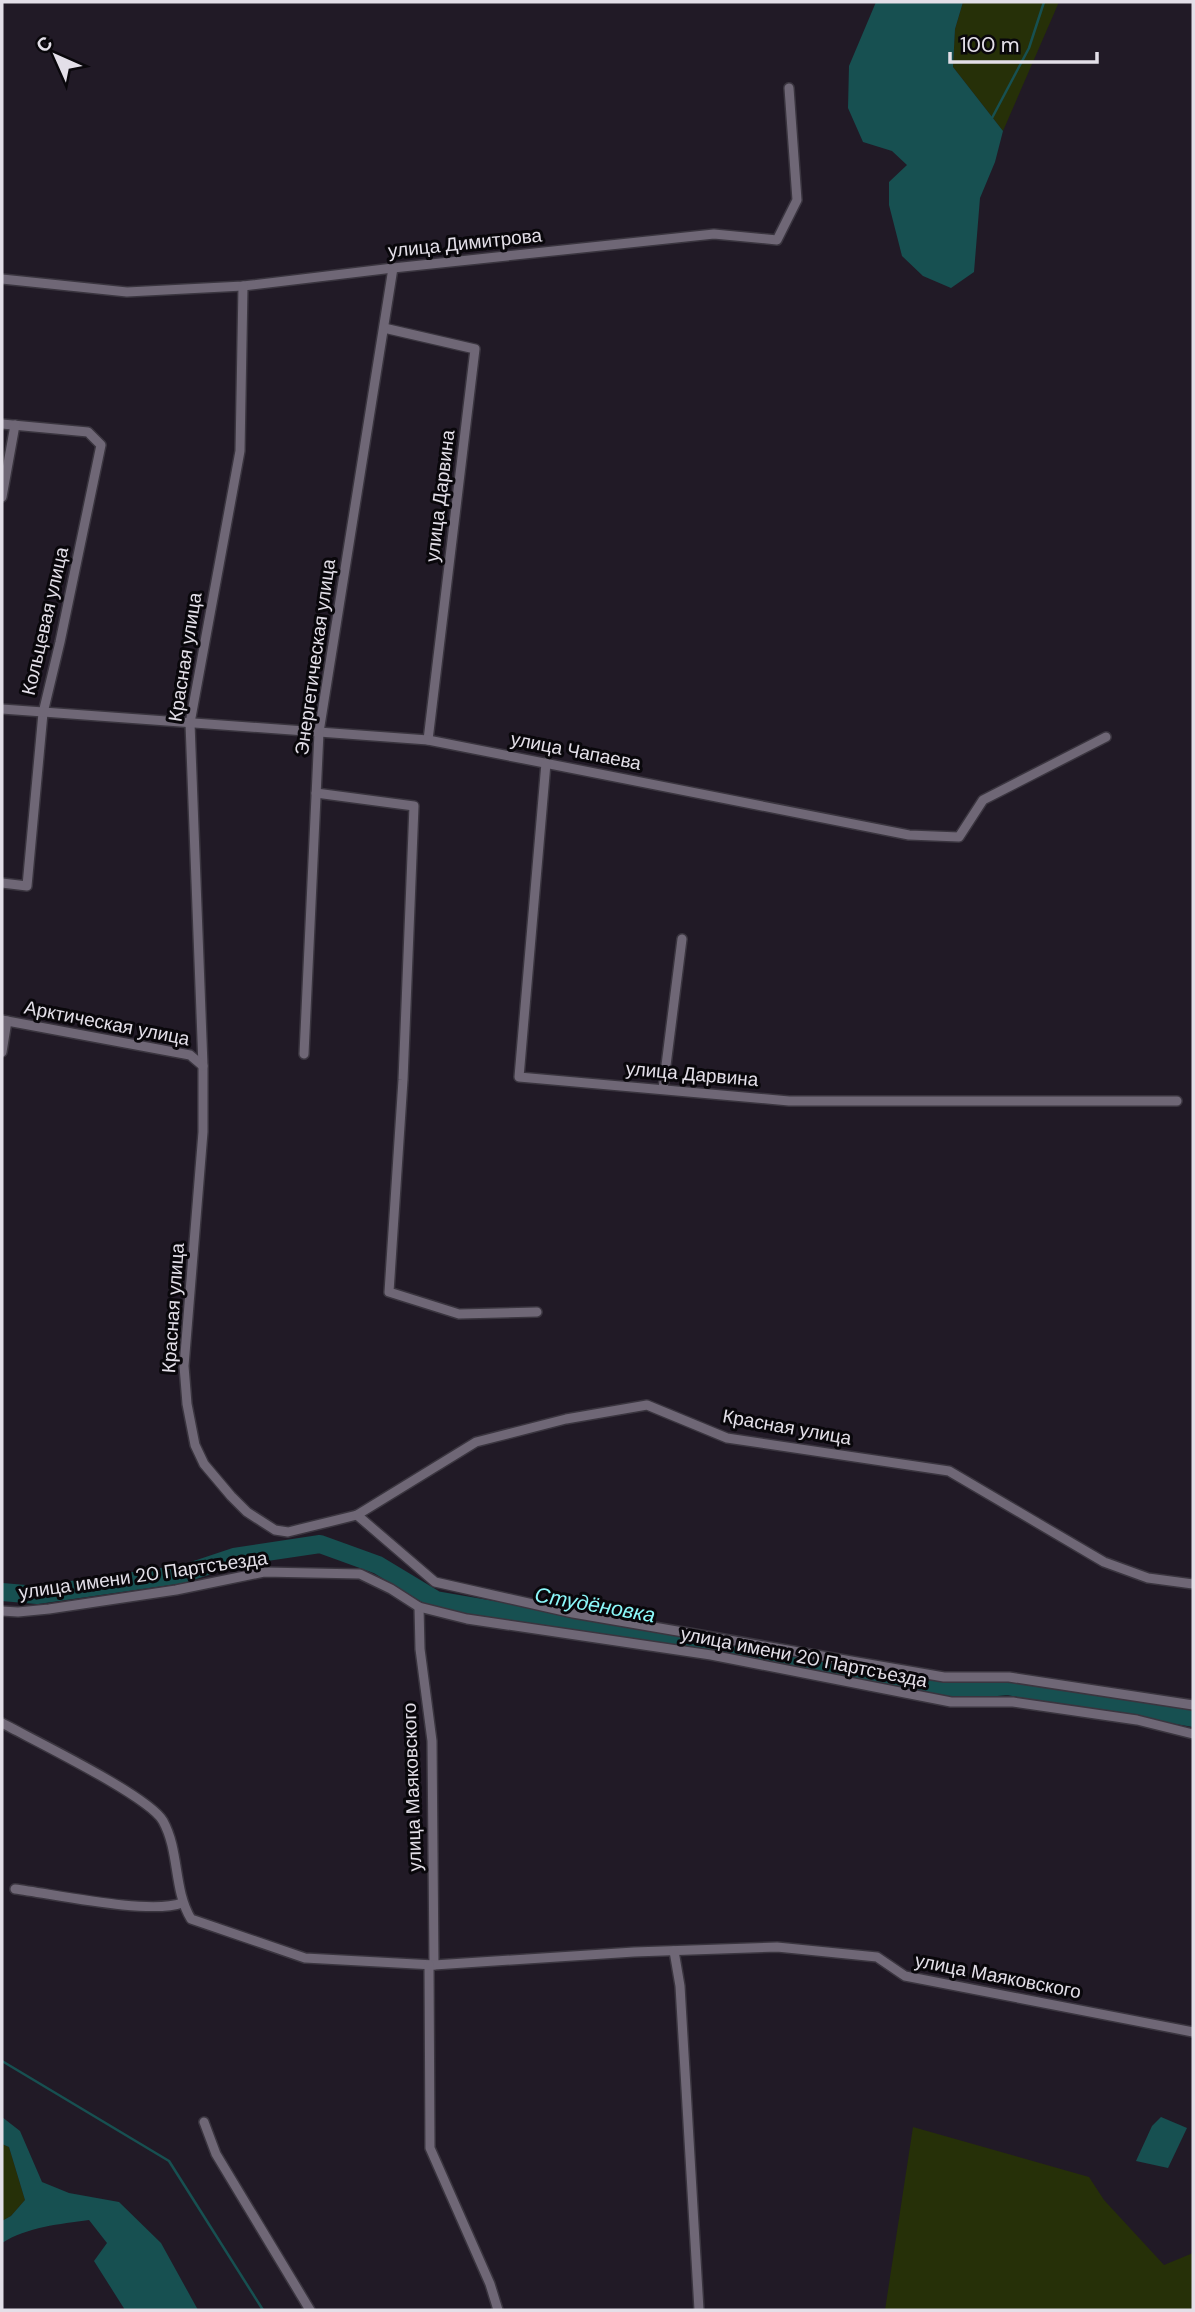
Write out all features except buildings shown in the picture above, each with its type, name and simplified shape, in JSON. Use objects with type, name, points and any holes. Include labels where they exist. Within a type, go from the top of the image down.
[{"type":"street","name":"улица Димитрова","points":[[2,279],[127,292],[243,286],[714,234],[777,240],[797,200],[789,88]]},
{"type":"street","name":"Энергетическая улица","points":[[304,1054],[319,732],[393,268]]},
{"type":"street","name":"Красная улица","points":[[243,286],[240,451],[190,723],[203,1132],[184,1366],[187,1404],[195,1445],[204,1464],[247,1512],[275,1530],[288,1532],[357,1515],[476,1442],[566,1419],[647,1405],[727,1438],[949,1471],[1104,1562],[1148,1578],[1193,1584]]},
{"type":"street","name":"улица Дарвина","points":[[384,328],[475,349],[428,740]]},
{"type":"street","name":"Кольцевая улица","points":[[2,425],[88,432],[101,445],[43,713],[27,886],[2,883]]},
{"type":"street","points":[[2,497],[15,425]]},
{"type":"street","name":"улица Чапаева","points":[[2,709],[428,740],[909,835],[959,837],[983,800],[1106,737]]},
{"type":"street","name":"улица Дарвина","points":[[546,763],[519,1077],[789,1101],[1177,1101]]},
{"type":"street","points":[[316,793],[414,806],[403,1080],[389,1292],[459,1314],[537,1312]]},
{"type":"street","points":[[663,1089],[682,939]]},
{"type":"street","points":[[2,1052],[4,1021]]},
{"type":"street","name":"Арктическая улица","points":[[4,1021],[190,1055],[203,1066]]},
{"type":"street","name":"улица имени 20 Партсъезда","points":[[357,1515],[435,1582],[573,1613],[944,1677],[1009,1677],[1193,1705]]},
{"type":"street","name":"улица имени 20 Партсъезда","points":[[2,1611],[18,1612],[87,1604],[264,1572],[360,1574],[419,1607],[467,1619],[711,1655],[951,1702],[1013,1702],[1137,1720],[1193,1734]]},
{"type":"street","name":"улица Маяковского","points":[[419,1607],[420,1649],[432,1741],[430,2148],[491,2284],[498,2310]]},
{"type":"street","points":[[2,1723],[132,1794],[162,1818],[173,1846],[182,1903],[172,1907],[145,1907],[15,1889]]},
{"type":"street","name":"улица Маяковского","points":[[182,1903],[191,1919],[304,1958],[431,1965],[777,1947],[877,1957],[905,1976],[1193,2032]]},
{"type":"street","points":[[674,1951],[680,1986],[699,2310]]},
{"type":"street","points":[[204,2122],[216,2154],[310,2310]]},
{"type":"shaded area","points":[[876,2],[963,2],[955,29],[953,67],[1003,131],[995,162],[980,198],[974,272],[951,288],[923,276],[902,256],[889,205],[889,182],[907,165],[892,151],[863,142],[848,108],[849,66]]},
{"type":"shaded area","points":[[963,2],[1059,2],[1003,131],[953,67],[955,29]]},
{"type":"shaded area","points":[[2,2117],[20,2131],[42,2182],[69,2193],[119,2202],[161,2243],[198,2310],[125,2310],[94,2261],[107,2243],[89,2220],[33,2230],[2,2243],[2,2221],[11,2216],[25,2200],[9,2147],[2,2144]]},
{"type":"shaded area","points":[[1161,2117],[1187,2128],[1168,2168],[1136,2161],[1152,2126]]},
{"type":"shaded area","points":[[913,2127],[1089,2177],[1104,2200],[1164,2265],[1193,2253],[1193,2310],[885,2310]]},
{"type":"shaded area","points":[[2,2144],[9,2147],[25,2200],[11,2216],[2,2221]]},
{"type":"waterway","points":[[992,118],[1029,48],[1044,2]]},
{"type":"waterway","name":"Студёновка","points":[[2,1592],[37,1595],[183,1574],[234,1557],[320,1544],[378,1565],[436,1600],[955,1691],[1007,1686],[1193,1718]]},
{"type":"waterway","points":[[2,2061],[169,2161],[263,2310]]}]
